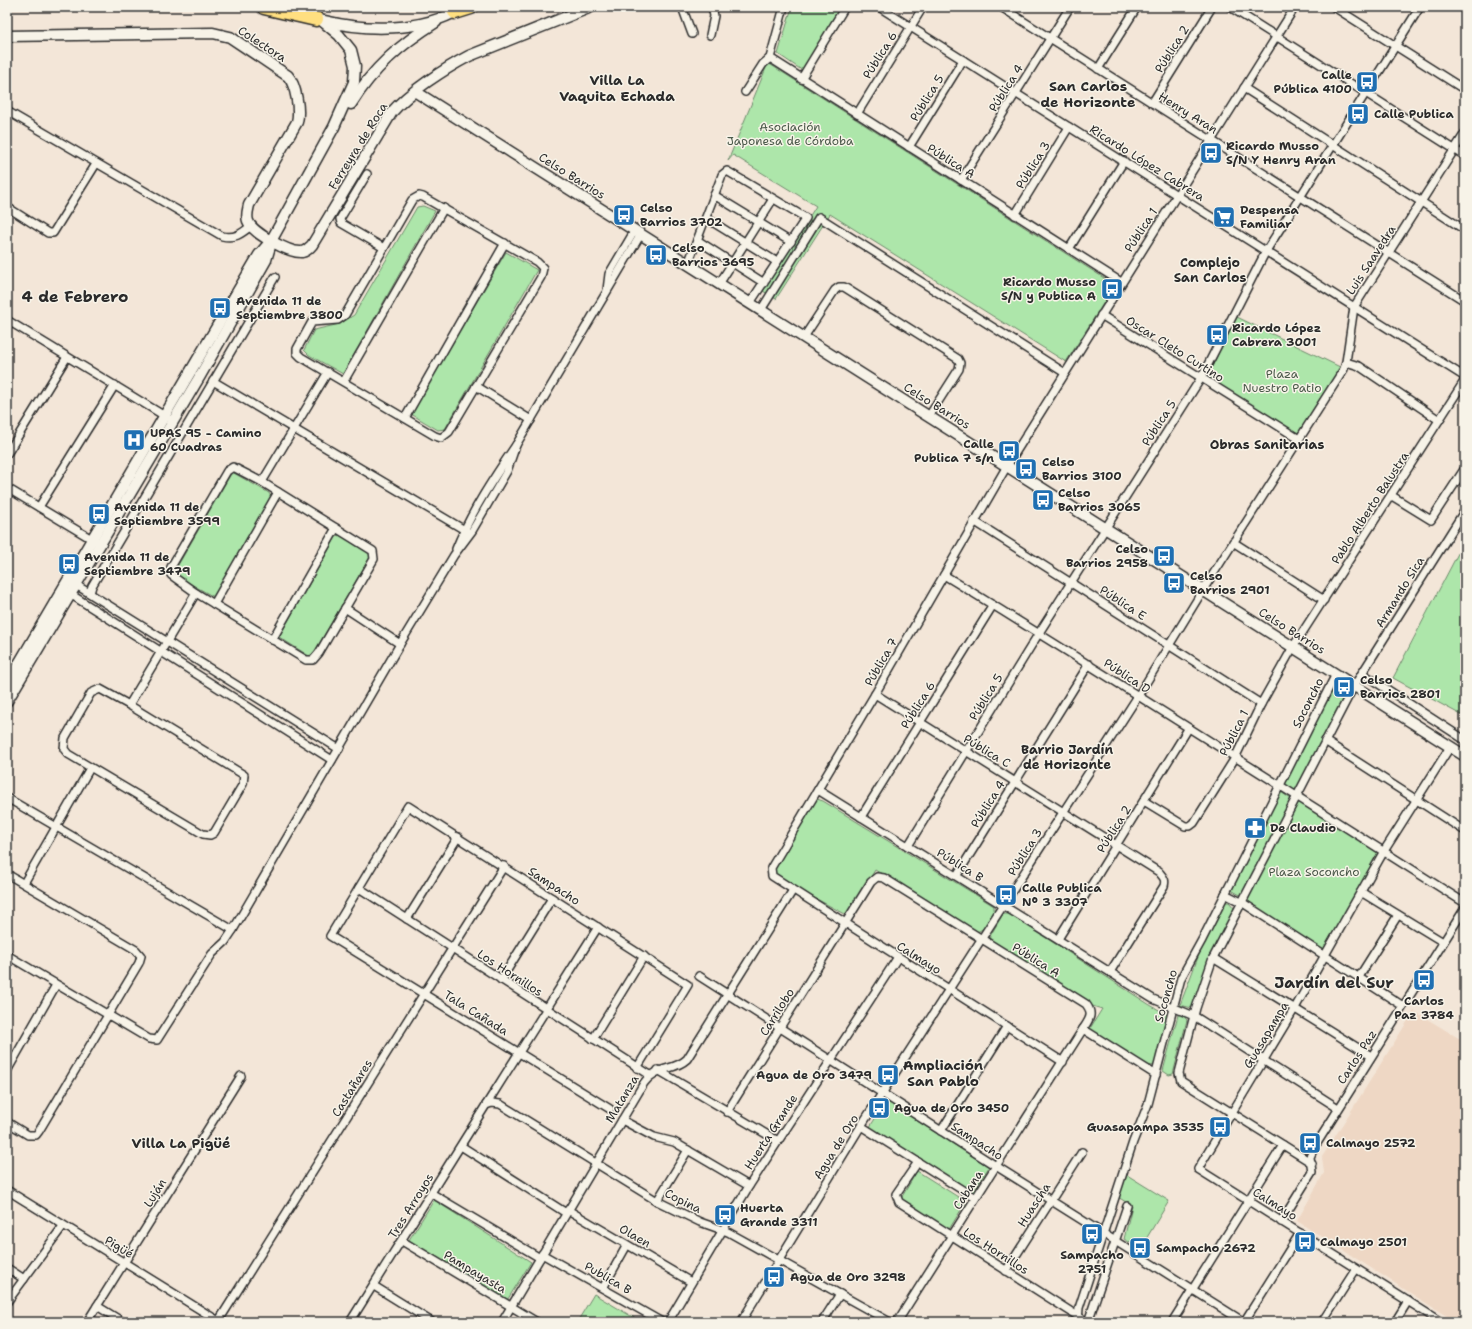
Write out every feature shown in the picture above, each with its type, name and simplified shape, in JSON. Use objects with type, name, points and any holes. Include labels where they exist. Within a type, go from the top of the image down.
[{"type":"highway","points":[[264,7],[318,19]]},
{"type":"highway","points":[[455,12],[471,7]]},
{"type":"main road","points":[[7,684],[66,592],[169,418],[266,260],[271,247],[271,241],[334,127],[354,82],[354,59],[346,42],[318,19],[296,7]]},
{"type":"main road","name":"Ferreyra de Roca","points":[[271,241],[292,251],[300,252],[308,249],[392,112],[452,65],[469,56],[591,7]]},
{"type":"main road","points":[[318,19],[356,27],[383,28],[414,24],[455,12]]},
{"type":"main road","points":[[334,127],[379,66],[406,41],[455,12]]},
{"type":"main road","name":"Colectora","points":[[7,36],[213,33],[230,37],[288,76],[293,86],[299,116],[294,128],[250,205],[248,216],[251,226]]},
{"type":"main road","name":"Celso Barrios","points":[[416,92],[1465,756]]},
{"type":"main road","points":[[251,226],[271,241]]},
{"type":"main road","points":[[7,701],[66,592]]},
{"type":"street","points":[[682,7],[692,34]]},
{"type":"street","points":[[710,35],[714,16],[712,7]]},
{"type":"street","points":[[745,92],[763,64],[770,58],[784,7]]},
{"type":"street","points":[[802,79],[845,7]]},
{"type":"street","name":"Ricardo López Cabrera","points":[[878,7],[1465,377]]},
{"type":"street","name":"Pública 6","points":[[857,114],[923,7]]},
{"type":"street","name":"Pública 4","points":[[960,180],[1070,7]]},
{"type":"street","points":[[1098,69],[1138,7]]},
{"type":"street","name":"Pública 2","points":[[1152,103],[1212,7]]},
{"type":"street","points":[[1230,7],[1465,156]]},
{"type":"street","name":"Pública 1","points":[[1007,466],[1121,282],[1295,7]]},
{"type":"street","points":[[1334,7],[1465,90]]},
{"type":"street","name":"Pública 5","points":[[908,846],[1039,633],[1201,378],[1266,251],[1420,7]]},
{"type":"street","name":"Henry Aran","points":[[1004,8],[1465,301]]},
{"type":"street","name":"Pública A","points":[[770,58],[1121,282]]},
{"type":"street","name":"Pública 5","points":[[909,147],[963,60]]},
{"type":"street","points":[[1244,88],[1465,230]]},
{"type":"street","points":[[7,111],[135,187],[146,191],[222,236],[228,238],[238,236],[251,226]]},
{"type":"street","name":"Pública 3","points":[[1015,215],[1069,127]]},
{"type":"street","name":"Luis Saavedra","points":[[1203,590],[1346,362],[1354,306],[1465,133]]},
{"type":"street","points":[[1069,249],[1124,161]]},
{"type":"street","points":[[7,207],[48,233],[53,233],[96,164]]},
{"type":"street","points":[[688,264],[722,175],[727,171],[806,218],[750,303]]},
{"type":"street","points":[[367,174],[340,219],[341,223],[384,248]]},
{"type":"street","points":[[714,195],[791,242]]},
{"type":"street","points":[[423,196],[444,208],[538,262],[543,268],[543,272],[446,436],[441,438],[404,418],[344,381],[301,357],[297,353],[298,346],[312,322],[338,320],[345,315],[415,197],[423,196]]},
{"type":"street","points":[[719,284],[773,199]]},
{"type":"street","points":[[344,381],[444,208]]},
{"type":"street","points":[[761,310],[819,217],[1065,372]]},
{"type":"street","points":[[706,218],[777,262]]},
{"type":"street","points":[[7,955],[108,1016],[149,1039],[157,1040],[212,954],[225,942],[233,930],[400,644],[467,532],[507,471],[516,445],[607,290],[609,274],[638,232]]},
{"type":"street","points":[[697,240],[764,283]]},
{"type":"street","points":[[404,418],[504,243]]},
{"type":"street","points":[[90,593],[92,586],[275,277]]},
{"type":"street","points":[[804,338],[835,290],[839,287],[844,287],[851,291],[958,359],[960,363],[959,369],[929,416]]},
{"type":"street","name":"Oscar Cleto Curtino","points":[[1101,315],[1299,439]]},
{"type":"street","points":[[7,320],[169,418]]},
{"type":"street","points":[[7,454],[67,357]]},
{"type":"street","points":[[1346,362],[1359,366],[1439,420]]},
{"type":"street","points":[[262,482],[328,372]]},
{"type":"street","name":"Pablo Alberto Balustra","points":[[1293,647],[1392,496],[1465,380]]},
{"type":"street","points":[[213,381],[467,532]]},
{"type":"street","points":[[39,507],[115,385]]},
{"type":"street","points":[[476,386],[531,420]]},
{"type":"street","name":"Pública 7","points":[[771,868],[875,694],[1007,466]]},
{"type":"street","points":[[233,467],[238,468],[278,492],[369,548],[374,555],[374,559],[319,653],[313,660],[306,660],[196,593],[174,578],[170,571],[227,471],[233,467]]},
{"type":"street","points":[[1392,496],[1431,520],[1465,468]]},
{"type":"street","points":[[7,488],[96,541]]},
{"type":"street","points":[[214,604],[278,492]]},
{"type":"street","name":"Armando Sica","points":[[1354,686],[1465,510]]},
{"type":"street","name":"Pública E","points":[[974,521],[1261,704]]},
{"type":"street","points":[[272,640],[336,528]]},
{"type":"street","points":[[1233,542],[1324,600]]},
{"type":"street","name":"Pública D","points":[[944,575],[1089,664],[1188,729],[1465,902]]},
{"type":"street","points":[[72,582],[339,749]]},
{"type":"street","points":[[1064,811],[1138,696],[1203,590]]},
{"type":"street","points":[[66,592],[332,760]]},
{"type":"street","points":[[129,705],[196,593]]},
{"type":"street","name":"Pública 6","points":[[861,817],[993,606]]},
{"type":"street","points":[[345,608],[400,644]]},
{"type":"street","name":"Pública 1","points":[[1144,801],[1185,826],[1190,826],[1194,823],[1234,758],[1261,704],[1293,647]]},
{"type":"street","name":"Pública 4","points":[[957,875],[1089,664]]},
{"type":"street","points":[[1362,673],[1465,740]]},
{"type":"street","name":"Soconcho","points":[[1078,1319],[1133,1142],[1148,1104],[1181,978],[1336,674]]},
{"type":"street","points":[[1312,1163],[1181,1081],[1179,1073],[1194,1016],[1213,958],[1243,903],[1354,686]]},
{"type":"street","points":[[100,689],[244,775],[245,780],[216,831],[210,836],[203,834],[90,768],[68,754],[63,743],[91,693],[100,689]]},
{"type":"street","name":"Pública C","points":[[875,694],[1064,811],[1159,872],[1165,881],[1110,972]]},
{"type":"street","name":"Pública 2","points":[[1058,939],[1188,729]]},
{"type":"street","points":[[1325,741],[1465,831]]},
{"type":"street","name":"Guasapampa","points":[[1198,1169],[1295,1008],[1384,851],[1450,746]]},
{"type":"street","points":[[24,883],[90,768]]},
{"type":"street","name":"Pública B","points":[[818,790],[957,875],[1159,1003],[1194,1016],[1338,1108]]},
{"type":"street","points":[[7,798],[233,930]]},
{"type":"street","name":"Sampacho","points":[[358,888],[408,806],[504,866],[688,985],[638,1068]]},
{"type":"street","name":"Pública 3","points":[[1004,905],[1064,811]]},
{"type":"street","points":[[407,919],[458,837]]},
{"type":"street","name":"Castañares","points":[[219,1322],[504,866]]},
{"type":"street","name":"Calmayo","points":[[771,868],[772,876],[793,890],[1063,1062]]},
{"type":"street","points":[[7,874],[136,950],[141,956],[139,964],[36,1135],[28,1136],[7,1122]]},
{"type":"street","name":"Pública A","points":[[845,924],[871,882],[877,877],[884,878],[1086,1004],[1090,1009],[1090,1018],[1083,1029]]},
{"type":"street","name":"Los Hornillos","points":[[358,888],[650,1075]]},
{"type":"street","name":"Tala Cañada","points":[[358,888],[330,936],[610,1109]]},
{"type":"street","name":"Matanza","points":[[502,1322],[567,1211],[650,1075],[658,1070],[683,1063],[687,1059],[793,890]]},
{"type":"street","points":[[1361,892],[1443,942]]},
{"type":"street","points":[[1225,894],[1243,903],[1403,1006]]},
{"type":"street","points":[[501,980],[552,898]]},
{"type":"street","name":"Agua de Oro","points":[[741,1322],[861,1126],[1004,905]]},
{"type":"street","name":"Carlos Paz","points":[[1281,1222],[1312,1172],[1312,1152],[1338,1108],[1465,908]]},
{"type":"street","points":[[1359,977],[1398,914]]},
{"type":"street","name":"Carrilobo","points":[[727,1112],[845,924]]},
{"type":"street","name":"Tres Arroyos","points":[[350,1322],[374,1286],[431,1192],[489,1104],[598,927]]},
{"type":"street","points":[[593,1039],[644,956]]},
{"type":"street","name":"Huerta Grande","points":[[668,1322],[749,1186],[898,957]]},
{"type":"street","points":[[1213,958],[1371,1056]]},
{"type":"street","name":"Sampacho","points":[[699,976],[996,1166],[1244,1322]]},
{"type":"street","points":[[7,1072],[56,985]]},
{"type":"street","points":[[941,1131],[1007,1026]]},
{"type":"street","points":[[1083,1029],[1156,1075]]},
{"type":"street","name":"Cabana","points":[[897,1322],[1083,1029]]},
{"type":"street","points":[[658,1070],[778,1141]]},
{"type":"street","name":"Luján","points":[[87,1322],[241,1076]]},
{"type":"street","name":"Copina","points":[[489,1104],[500,1104],[657,1201],[700,1222],[723,1230],[890,1322]]},
{"type":"street","points":[[622,1120],[654,1138],[674,1142],[749,1186]]},
{"type":"street","points":[[861,1126],[975,1198]]},
{"type":"street","points":[[1172,1322],[1283,1145]]},
{"type":"street","name":"Olaen","points":[[461,1146],[567,1211],[691,1282]]},
{"type":"street","points":[[657,1201],[688,1150]]},
{"type":"street","name":"Huascha","points":[[1006,1271],[1082,1152]]},
{"type":"street","name":"Los Hornillos","points":[[918,1162],[896,1198],[899,1202],[1078,1319],[1087,1322]]},
{"type":"street","name":"Calmayo","points":[[1198,1169],[1441,1322]]},
{"type":"street","name":"Pigüé","points":[[7,1190],[219,1322]]},
{"type":"street","name":"Publica B","points":[[431,1192],[541,1256],[603,1288],[662,1322]]},
{"type":"street","points":[[1087,1322],[1128,1206]]},
{"type":"street","points":[[7,1302],[63,1226]]},
{"type":"street","points":[[1244,1322],[1300,1233]]},
{"type":"street","name":"Pampayasta","points":[[402,1241],[537,1322]]},
{"type":"street","points":[[603,1288],[628,1245]]},
{"type":"street","points":[[7,1268],[24,1279]]},
{"type":"street","points":[[1322,1322],[1356,1268]]},
{"type":"street","points":[[374,1286],[432,1322]]},
{"type":"street","points":[[822,1322],[840,1294]]},
{"type":"street","points":[[1395,1322],[1408,1301]]},
{"type":"street","points":[[97,1306],[123,1322]]},
{"type":"shaded area","points":[[1414,1011],[1465,1042],[1465,1322],[1456,1322],[1297,1221],[1324,1173],[1322,1157]]},
{"type":"green space","points":[[792,7],[843,7],[803,71],[778,54]]},
{"type":"green space","name":"Asociación Japonesa de Córdoba","points":[[768,63],[1115,285],[1066,362],[830,214],[776,299],[763,291],[816,206],[733,155],[728,161]]},
{"type":"green space","points":[[423,206],[435,211],[343,374],[309,355],[304,350],[314,330],[340,324],[354,315],[417,207]]},
{"type":"green space","points":[[506,252],[537,270],[445,429],[438,430],[411,414]]},
{"type":"green space","name":"Plaza Nuestro Patio","points":[[1237,317],[1340,367],[1297,435],[1206,378]]},
{"type":"green space","points":[[232,472],[269,493],[271,497],[214,597],[175,575],[174,572]]},
{"type":"green space","points":[[341,534],[368,551],[370,557],[313,654],[309,656],[279,637],[336,537]]},
{"type":"green space","points":[[1465,540],[1465,717],[1393,678]]},
{"type":"green space","points":[[1335,676],[1350,685],[1293,795],[1280,787]]},
{"type":"green space","points":[[1278,790],[1291,799],[1242,896],[1231,890]]},
{"type":"green space","name":"Plaza Soconcho","points":[[1297,797],[1384,851],[1325,956],[1243,903]]},
{"type":"green space","points":[[817,799],[823,801],[994,906],[990,921],[984,928],[977,932],[875,870],[847,915],[772,876]]},
{"type":"green space","points":[[1225,902],[1229,902],[1235,909],[1209,959],[1195,1005],[1192,1008],[1180,1005],[1203,944]]},
{"type":"green space","points":[[1003,914],[1009,914],[1150,1005],[1170,1016],[1154,1066],[1146,1065],[1089,1030],[1102,1009],[1086,1004],[989,941],[990,936]]},
{"type":"green space","points":[[1178,1015],[1183,1015],[1187,1020],[1173,1074],[1169,1075],[1163,1071]]},
{"type":"green space","points":[[886,1101],[989,1167],[971,1195],[868,1130]]},
{"type":"green space","points":[[917,1171],[966,1202],[948,1231],[900,1200]]},
{"type":"green space","points":[[1127,1175],[1169,1201],[1140,1249],[1124,1239],[1132,1206],[1118,1197]]},
{"type":"green space","points":[[434,1200],[531,1262],[506,1302],[409,1240]]},
{"type":"green space","points":[[594,1294],[641,1322],[577,1322]]},
{"type":"place","name":"Calle Pública 4100","points":[[1367,82]]},
{"type":"place","name":"Calle Publica","points":[[1358,114]]},
{"type":"place","name":"Ricardo Musso S/N Y Henry Aran","points":[[1211,153]]},
{"type":"place","name":"Celso Barrios 3702","points":[[624,215]]},
{"type":"place","name":"Despensa Familiar","points":[[1224,217]]},
{"type":"place","name":"Celso Barrios 3695","points":[[656,255]]},
{"type":"place","name":"Ricardo Musso S/N y Publica A","points":[[1112,289]]},
{"type":"place","name":"Avenida 11 de Septiembre 3800","points":[[220,308]]},
{"type":"place","name":"Ricardo López Cabrera 3001","points":[[1217,335]]},
{"type":"place","name":"UPAS 95 - Camino 60 Cuadras","points":[[134,440]]},
{"type":"place","name":"Calle Publica 7 s/n","points":[[1009,451]]},
{"type":"place","name":"Celso Barrios 3100","points":[[1026,469]]},
{"type":"place","name":"Celso Barrios 3065","points":[[1043,500]]},
{"type":"place","name":"Avenida 11 de Septiembre 3599","points":[[99,514]]},
{"type":"place","name":"Celso Barrios 2958","points":[[1164,556]]},
{"type":"place","name":"Avenida 11 de Septiembre 3479","points":[[69,564]]},
{"type":"place","name":"Celso Barrios 2901","points":[[1174,583]]},
{"type":"place","name":"Celso Barrios 2801","points":[[1344,687]]},
{"type":"place","name":"De Claudio","points":[[1255,828]]},
{"type":"place","name":"Calle Publica Nº 3 3307","points":[[1006,895]]},
{"type":"place","name":"Carlos Paz 3784","points":[[1424,980]]},
{"type":"place","name":"Agua de Oro 3479","points":[[888,1075]]},
{"type":"place","name":"Agua de Oro 3450","points":[[879,1108]]},
{"type":"place","name":"Guasapampa 3535","points":[[1220,1127]]},
{"type":"place","name":"Calmayo 2572","points":[[1310,1143]]},
{"type":"place","name":"Huerta Grande 3311","points":[[725,1215]]},
{"type":"place","name":"Sampacho 2751","points":[[1092,1234]]},
{"type":"place","name":"Calmayo 2501","points":[[1305,1242]]},
{"type":"place","name":"Sampacho 2672","points":[[1140,1248]]},
{"type":"place","name":"Agua de Oro 3298","points":[[774,1277]]},
{"type":"district","name":"Villa La Vaquita Echada","points":[[617,88]]},
{"type":"district","name":"San Carlos de Horizonte","points":[[1088,94]]},
{"type":"district","name":"Complejo San Carlos","points":[[1210,270]]},
{"type":"district","name":"4 de Febrero","points":[[75,296]]},
{"type":"district","name":"Obras Sanitarias","points":[[1267,444]]},
{"type":"district","name":"Barrio Jardín de Horizonte","points":[[1067,756]]},
{"type":"district","name":"Jardín del Sur","points":[[1334,982]]},
{"type":"district","name":"Ampliación San Pablo","points":[[943,1074]]},
{"type":"district","name":"Villa La Pigüé","points":[[181,1143]]}]
